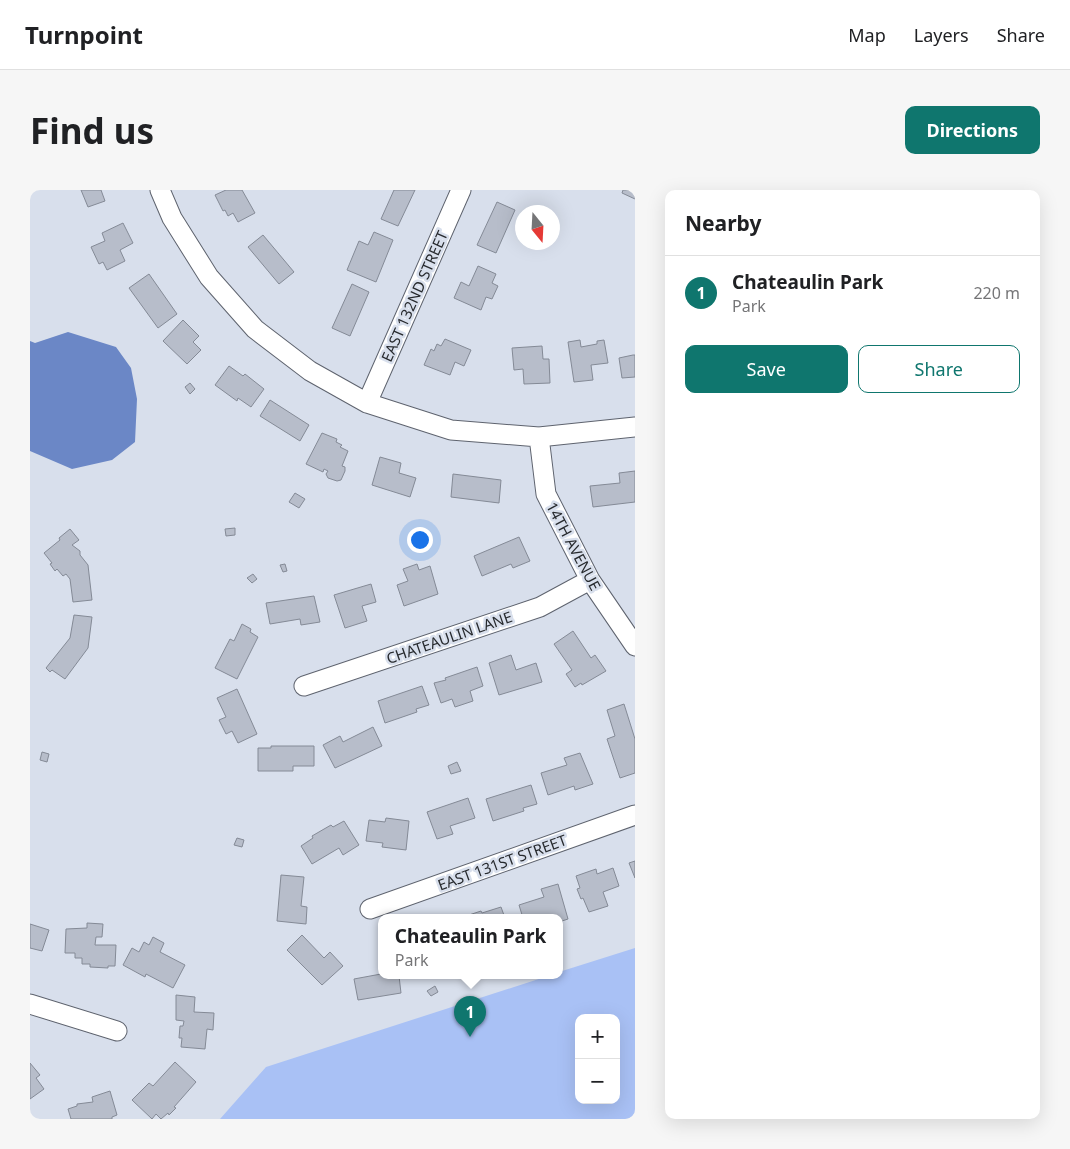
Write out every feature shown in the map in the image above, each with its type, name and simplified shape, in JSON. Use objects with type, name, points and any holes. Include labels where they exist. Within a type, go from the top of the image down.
[{"type":"street","points":[[160,190],[172,218],[209,277],[255,329],[310,371],[367,403],[451,430],[539,437],[635,428]]},
{"type":"street","name":"EAST 132ND STREET","points":[[367,403],[461,190]]},
{"type":"street","name":"14TH AVENUE","points":[[539,437],[546,494],[590,580],[635,646]]},
{"type":"street","name":"CHATEAULIN LANE","points":[[304,686],[540,607],[590,580]]},
{"type":"street","name":"EAST 131ST STREET","points":[[370,909],[635,815]]},
{"type":"street","points":[[30,1004],[117,1031]]},
{"type":"shaded area","points":[[68,332],[116,347],[131,368],[137,399],[135,442],[112,460],[72,469],[30,451],[30,341],[35,343]]},
{"type":"shaded area","points":[[635,948],[635,1119],[220,1119],[266,1067],[539,979],[563,979],[563,971]]},
{"type":"building","points":[[81,190],[101,190],[105,201],[88,207]]},
{"type":"building","points":[[226,190],[242,190],[255,213],[238,222],[233,213],[228,216],[225,210],[223,211],[215,195]]},
{"type":"building","points":[[394,190],[415,190],[398,226],[381,219]]},
{"type":"building","points":[[623,190],[635,190],[635,199],[622,193]]},
{"type":"building","points":[[497,202],[515,210],[496,253],[477,245]]},
{"type":"building","points":[[123,223],[133,243],[120,250],[125,261],[107,270],[103,262],[99,264],[91,247],[105,241],[102,233]]},
{"type":"building","points":[[374,232],[393,240],[376,282],[347,270],[359,241],[368,245]]},
{"type":"building","points":[[263,235],[294,272],[279,284],[248,247]]},
{"type":"building","points":[[478,266],[496,274],[492,283],[498,286],[492,299],[486,297],[481,310],[454,298],[461,282],[469,286]]},
{"type":"building","points":[[149,274],[177,314],[158,328],[129,288]]},
{"type":"building","points":[[352,284],[369,292],[350,336],[332,328]]},
{"type":"building","points":[[183,320],[199,336],[193,342],[201,350],[187,364],[163,341]]},
{"type":"building","points":[[445,339],[471,350],[464,366],[455,362],[450,375],[424,365],[431,349],[434,351],[437,344],[441,346]]},
{"type":"building","points":[[580,340],[581,347],[597,344],[597,341],[604,340],[608,363],[591,365],[593,380],[574,382],[568,342]]},
{"type":"building","points":[[542,346],[543,359],[549,359],[550,383],[524,384],[523,369],[514,370],[512,348]]},
{"type":"building","points":[[635,355],[635,377],[622,378],[619,358]]},
{"type":"building","points":[[229,366],[243,376],[245,374],[264,389],[251,407],[238,398],[237,401],[215,385]]},
{"type":"building","points":[[190,383],[195,389],[190,394],[185,387]]},
{"type":"building","points":[[270,400],[309,425],[300,441],[260,416]]},
{"type":"building","points":[[322,433],[337,439],[336,442],[342,445],[340,447],[348,451],[342,466],[345,467],[345,471],[341,480],[337,481],[328,478],[326,474],[328,471],[324,469],[323,472],[306,464]]},
{"type":"building","points":[[380,457],[401,463],[399,473],[416,478],[410,497],[372,485]]},
{"type":"building","points":[[635,471],[635,502],[593,507],[590,486],[620,483],[619,473]]},
{"type":"building","points":[[453,474],[501,480],[499,503],[451,497]]},
{"type":"building","points":[[295,493],[305,499],[299,508],[289,502]]},
{"type":"building","points":[[235,528],[235,535],[226,536],[225,529]]},
{"type":"building","points":[[70,529],[79,540],[72,545],[80,551],[80,555],[88,565],[92,600],[73,602],[70,579],[66,574],[63,576],[57,569],[55,571],[50,564],[52,563],[44,553]]},
{"type":"building","points":[[519,537],[530,561],[513,568],[511,564],[482,576],[474,556]]},
{"type":"building","points":[[285,564],[287,571],[283,572],[280,565]]},
{"type":"building","points":[[417,564],[419,570],[430,566],[438,594],[404,606],[397,585],[408,581],[403,569]]},
{"type":"building","points":[[253,574],[257,579],[252,583],[247,578]]},
{"type":"building","points":[[371,584],[376,602],[362,606],[367,621],[345,628],[334,595]]},
{"type":"building","points":[[314,596],[320,622],[301,625],[300,619],[270,624],[266,603]]},
{"type":"building","points":[[74,615],[92,617],[88,648],[65,679],[46,668],[70,638]]},
{"type":"building","points":[[242,624],[251,629],[250,632],[258,637],[237,679],[215,668],[230,639],[234,641]]},
{"type":"building","points":[[573,631],[591,658],[595,655],[606,671],[575,687],[566,674],[572,670],[554,644]]},
{"type":"building","points":[[511,655],[516,670],[536,663],[542,682],[499,695],[489,663]]},
{"type":"building","points":[[477,667],[483,686],[470,691],[473,701],[455,707],[452,699],[441,703],[434,683]]},
{"type":"building","points":[[422,686],[429,705],[416,709],[417,712],[385,723],[378,701]]},
{"type":"building","points":[[237,689],[257,734],[238,743],[232,731],[226,734],[219,720],[226,717],[217,698]]},
{"type":"building","points":[[624,704],[635,739],[635,773],[620,778],[607,739],[615,736],[607,710]]},
{"type":"building","points":[[373,727],[382,746],[335,768],[323,745],[340,736],[343,742]]},
{"type":"building","points":[[271,746],[314,746],[314,766],[293,766],[293,771],[258,771],[258,748],[271,748]]},
{"type":"building","points":[[42,752],[49,754],[47,762],[40,760]]},
{"type":"building","points":[[580,753],[593,784],[575,790],[574,786],[548,795],[541,773],[567,765],[564,758]]},
{"type":"building","points":[[457,762],[461,771],[451,774],[448,766]]},
{"type":"building","points":[[531,785],[537,804],[523,808],[524,811],[493,821],[486,799]]},
{"type":"building","points":[[468,798],[475,818],[450,826],[453,834],[437,839],[427,812]]},
{"type":"building","points":[[386,818],[409,821],[406,850],[382,847],[383,843],[366,841],[369,820],[385,822]]},
{"type":"building","points":[[344,821],[359,845],[343,855],[339,848],[312,864],[301,846],[313,838],[312,836],[331,825],[333,827]]},
{"type":"building","points":[[237,838],[244,840],[242,847],[234,845]]},
{"type":"building","points":[[635,861],[635,878],[629,863]]},
{"type":"building","points":[[613,868],[619,886],[603,892],[608,906],[589,912],[577,889],[580,888],[576,876],[596,869],[597,874]]},
{"type":"building","points":[[281,875],[304,877],[301,906],[307,907],[306,924],[277,921]]},
{"type":"building","points":[[558,884],[568,919],[563,921],[563,914],[522,914],[519,905],[544,897],[541,889]]},
{"type":"building","points":[[501,907],[504,914],[472,914],[481,911],[482,913]]},
{"type":"building","points":[[87,923],[103,924],[102,937],[96,937],[95,945],[116,945],[115,966],[108,966],[108,968],[90,967],[90,964],[82,964],[82,958],[75,958],[75,953],[65,953],[66,929],[87,928]]},
{"type":"building","points":[[30,924],[49,930],[42,951],[30,948]]},
{"type":"building","points":[[302,935],[324,958],[330,952],[343,966],[322,985],[287,950]]},
{"type":"building","points":[[153,937],[164,943],[160,952],[185,965],[173,988],[146,974],[145,977],[123,965],[132,948],[139,952],[144,942],[149,945]]},
{"type":"building","points":[[378,975],[378,979],[399,979],[401,993],[358,1000],[354,979]]},
{"type":"building","points":[[435,986],[438,992],[431,996],[427,991]]},
{"type":"building","points":[[176,995],[195,997],[194,1012],[214,1013],[213,1030],[207,1029],[205,1049],[181,1047],[182,1038],[179,1038],[180,1026],[183,1026],[184,1021],[176,1020]]},
{"type":"building","points":[[175,1062],[196,1082],[169,1115],[168,1113],[161,1119],[156,1114],[152,1119],[132,1100],[149,1083],[153,1086]]},
{"type":"building","points":[[30,1063],[40,1075],[36,1078],[44,1089],[30,1099]]},
{"type":"building","points":[[110,1091],[117,1115],[112,1117],[112,1119],[71,1119],[68,1109],[77,1106],[77,1104],[93,1102],[92,1097]]},
{"type":"place","name":"Chateaulin Park","points":[[470,1037]]}]
